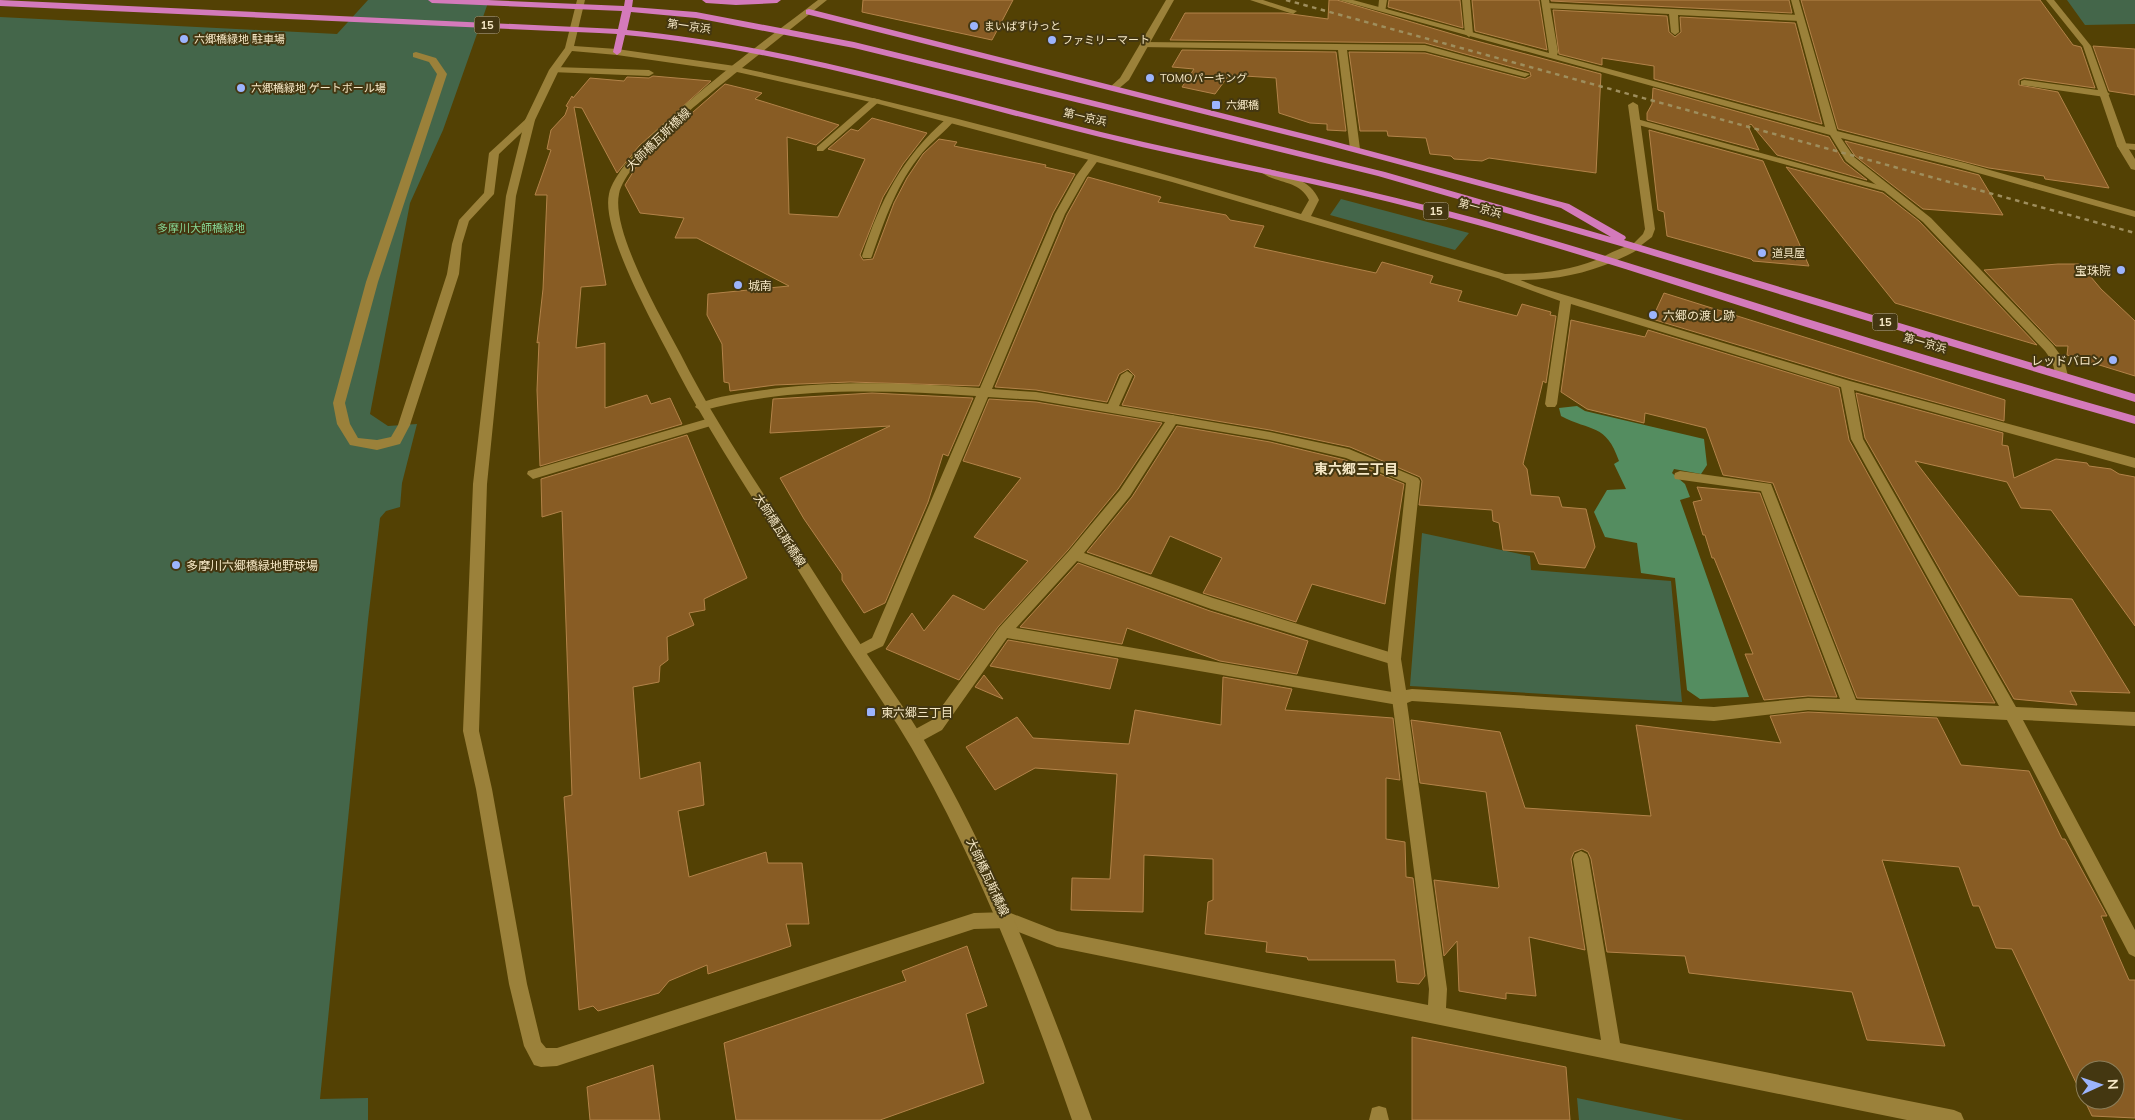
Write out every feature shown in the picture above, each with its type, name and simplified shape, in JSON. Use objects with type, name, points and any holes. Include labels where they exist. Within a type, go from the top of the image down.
[{"type":"highway","name":"第一京浜","points":[[432,0],[630,8],[696,16],[854,45],[1381,174],[1635,247],[2135,398]]},
{"type":"highway","points":[[617,52],[629,0]]},
{"type":"highway","points":[[706,0],[736,2],[777,0]]},
{"type":"highway","name":"第一京浜","points":[[0,3],[599,30],[674,37],[821,64],[1106,136],[1260,169],[1434,210],[1610,259],[1826,328],[2135,420]]},
{"type":"highway","points":[[809,12],[1114,88],[1564,206],[1601,225],[1635,247]]},
{"type":"street","points":[[581,0],[569,48],[554,70],[530,120],[511,196],[480,484],[471,730],[484,789],[518,984],[533,1046],[541,1058],[557,1057],[974,921],[1008,920],[1057,939],[1954,1120]]},
{"type":"street","name":"大師橋瓦斯橋線","points":[[823,0],[735,69],[638,156],[625,171],[614,197],[618,224],[626,250],[645,293],[701,407],[914,738],[968,835],[1008,920],[1036,990],[1082,1120]]},
{"type":"street","points":[[1114,88],[1124,80],[1170,0]]},
{"type":"street","points":[[1254,0],[1293,11]]},
{"type":"street","points":[[1343,0],[1834,134],[1961,165],[2135,214]]},
{"type":"street","points":[[1382,10],[1383,0]]},
{"type":"street","points":[[1466,0],[1469,34]]},
{"type":"street","points":[[1795,0],[1830,127],[1850,159],[1884,188],[1927,220],[2049,348],[2058,360],[2062,376]]},
{"type":"street","points":[[2050,0],[2087,46],[2122,146],[2135,167]]},
{"type":"street","points":[[1552,56],[1554,52],[1545,3],[1800,18]]},
{"type":"street","points":[[1673,12],[1675,32]]},
{"type":"street","points":[[1143,45],[1425,48],[1525,74]]},
{"type":"street","points":[[1342,47],[1355,150]]},
{"type":"street","points":[[569,48],[617,52],[735,69],[876,100],[1305,217],[1504,277],[1566,299],[1847,384],[2135,462]]},
{"type":"street","points":[[416,55],[431,58],[438,64],[442,74],[372,282],[339,403],[341,421],[346,432],[354,442],[377,445],[396,442],[404,425],[453,274],[464,220],[489,194],[494,152],[530,120]]},
{"type":"street","points":[[554,70],[650,73]]},
{"type":"street","points":[[2024,83],[2105,94]]},
{"type":"street","points":[[820,149],[876,100]]},
{"type":"street","points":[[1504,277],[1535,278],[1610,259],[1635,247],[1648,235],[1650,228],[1632,105]]},
{"type":"street","points":[[867,256],[879,219],[898,176],[930,136],[950,120]]},
{"type":"street","points":[[1634,121],[1884,188]]},
{"type":"street","points":[[2122,146],[2135,147]]},
{"type":"street","points":[[858,652],[878,642],[1060,214],[1081,176],[1094,159]]},
{"type":"street","points":[[1260,169],[1294,182],[1313,195],[1314,200],[1305,217]]},
{"type":"street","points":[[1551,404],[1566,299]]},
{"type":"street","points":[[1112,408],[1127,375]]},
{"type":"street","points":[[1847,384],[1857,439],[2011,713],[2135,948]]},
{"type":"street","points":[[701,407],[721,400],[808,390],[891,386],[1036,396],[1270,436],[1348,454],[1413,481],[1394,660],[1438,989],[1436,1016]]},
{"type":"street","points":[[914,738],[937,725],[1004,632],[1074,555],[1125,493],[1173,419]]},
{"type":"street","points":[[533,474],[710,422]]},
{"type":"street","points":[[1680,476],[1766,487],[1851,707]]},
{"type":"street","points":[[1074,555],[1211,603],[1394,660]]},
{"type":"street","points":[[1004,632],[1398,699],[1412,694],[1714,714],[1808,704],[2135,719]]},
{"type":"street","points":[[1581,859],[1612,1051]]},
{"type":"green space","name":"多摩川六郷橋緑地野球場","points":[[368,0],[489,0],[443,130],[410,203],[370,414],[388,426],[417,424],[402,483],[400,507],[386,511],[380,518],[320,1099],[368,1098],[368,1120],[0,1120],[0,17],[337,34]]},
{"type":"green space","points":[[2067,0],[2135,0],[2135,24],[2085,25]]},
{"type":"green space","points":[[1341,199],[1469,233],[1455,250],[1330,215]]},
{"type":"green space","points":[[1577,406],[1585,411],[1704,439],[1707,465],[1701,474],[1674,469],[1672,473],[1685,484],[1690,497],[1680,500],[1749,697],[1700,699],[1687,690],[1675,578],[1641,573],[1637,543],[1605,537],[1594,512],[1607,490],[1626,489],[1614,464],[1619,461],[1609,440],[1596,430],[1561,416],[1559,408]]},
{"type":"green space","points":[[1422,533],[1530,556],[1531,570],[1671,581],[1682,702],[1410,686]]},
{"type":"green space","points":[[1577,1098],[1684,1120],[1579,1120]]},
{"type":"building","points":[[863,0],[1013,0],[992,40],[862,12]]},
{"type":"building","points":[[1329,0],[1337,0],[1469,39],[1601,74],[1596,173],[1489,158],[1482,161],[1454,159],[1451,156],[1430,154],[1426,138],[1388,136],[1387,131],[1360,131],[1349,52],[1425,53],[1525,79],[1531,76],[1530,72],[1425,43],[1170,40],[1185,13],[1284,13],[1328,19]]},
{"type":"building","points":[[1389,0],[1460,0],[1463,28],[1388,7]]},
{"type":"building","points":[[1472,0],[1539,0],[1547,50],[1475,31]]},
{"type":"building","points":[[1789,0],[1792,13],[1551,1]]},
{"type":"building","points":[[1801,0],[2040,0],[2073,45],[2081,47],[2095,88],[2024,78],[2019,80],[2019,85],[2058,92],[2109,188],[2045,179],[2044,176],[1989,168],[1838,129]]},
{"type":"building","points":[[1553,10],[1667,16],[1669,32],[1675,37],[1681,32],[1680,17],[1795,23],[1822,124],[1654,79],[1654,66],[1602,58],[1602,65],[1559,54]]},
{"type":"building","points":[[2093,46],[2135,49],[2135,95],[2109,91]]},
{"type":"building","points":[[1182,50],[1336,52],[1346,131],[1327,130],[1327,124],[1310,123],[1279,113],[1276,78],[1229,75],[1215,94],[1182,87],[1194,69],[1172,67]]},
{"type":"building","points":[[653,76],[711,81],[639,146],[617,173],[582,108],[574,107],[606,285],[581,287],[576,348],[605,343],[605,408],[647,395],[651,404],[670,398],[682,424],[540,466],[537,390],[539,342],[537,343],[543,289],[547,195],[535,195],[551,150],[547,149],[551,130],[565,115],[568,107],[566,106],[572,96],[573,98],[590,78],[624,81],[627,77],[649,78]]},
{"type":"building","points":[[725,84],[762,93],[755,99],[839,125],[816,145],[787,137],[789,214],[838,217],[865,159],[828,149],[851,129],[858,131],[872,118],[927,133],[903,164],[883,197],[860,255],[863,260],[873,259],[894,203],[907,178],[923,154],[939,139],[957,142],[954,146],[1046,165],[1045,167],[1075,174],[1053,213],[979,386],[850,382],[775,385],[730,391],[729,383],[724,382],[722,344],[707,315],[708,294],[789,286],[697,238],[675,238],[684,218],[640,213],[625,185],[638,164],[653,147]]},
{"type":"building","points":[[1653,88],[1829,137],[1844,162],[1867,180],[1777,155],[1751,124],[1748,126],[1759,150],[1647,120],[1647,113],[1652,104]]},
{"type":"building","points":[[1649,130],[1763,161],[1809,266],[1753,261],[1667,236],[1664,212],[1658,210]]},
{"type":"building","points":[[1845,141],[1979,175],[2003,215],[1923,209],[1855,156]]},
{"type":"building","points":[[1786,167],[1883,193],[1919,221],[2037,345],[1895,303]]},
{"type":"building","points":[[1088,177],[1161,197],[1158,202],[1226,215],[1230,220],[1264,226],[1254,247],[1376,273],[1382,262],[1433,276],[1430,283],[1462,291],[1458,301],[1517,316],[1522,304],[1551,312],[1550,315],[1556,316],[1546,383],[1543,381],[1523,464],[1527,469],[1531,495],[1559,497],[1562,507],[1586,509],[1595,547],[1585,568],[1539,564],[1534,552],[1503,550],[1499,523],[1493,521],[1492,510],[1419,505],[1422,481],[1420,477],[1350,447],[1270,430],[1122,405],[1135,376],[1128,369],[1119,374],[1107,402],[1036,390],[995,387],[1067,215]]},
{"type":"building","points":[[2080,264],[2101,289],[2135,321],[2135,376],[2067,355],[2068,346],[2056,346],[1984,270]]},
{"type":"building","points":[[1664,293],[2005,400],[2004,421],[1851,379],[1652,319]]},
{"type":"building","points":[[1571,320],[1645,337],[1648,330],[1839,388],[1849,440],[1995,703],[1857,698],[1773,483],[1723,475],[1706,428],[1645,413],[1644,423],[1587,409],[1561,392]]},
{"type":"building","points":[[872,393],[973,398],[948,456],[943,454],[928,502],[885,603],[864,613],[842,580],[842,574],[804,519],[780,478],[890,426],[770,433],[773,399]]},
{"type":"building","points":[[1856,393],[2003,433],[2002,445],[2008,446],[2014,478],[2056,459],[2087,463],[2089,466],[2111,469],[2119,474],[2135,477],[2135,626],[2051,510],[2021,508],[2007,482],[1915,461],[2019,596],[2072,599],[2130,693],[2070,691],[2077,705],[2014,699],[1865,438]]},
{"type":"building","points":[[989,399],[1036,402],[1162,423],[1118,489],[1068,550],[998,627],[959,680],[886,649],[912,613],[924,631],[953,595],[984,610],[1028,561],[974,537],[1021,478],[963,461]]},
{"type":"building","points":[[1177,426],[1270,442],[1345,460],[1404,484],[1385,604],[1312,584],[1296,622],[1203,593],[1222,558],[1170,536],[1151,574],[1087,552],[1132,497]]},
{"type":"building","points":[[687,435],[747,578],[704,599],[705,610],[689,613],[694,625],[667,637],[668,660],[660,666],[659,682],[633,687],[640,779],[700,762],[704,805],[678,811],[689,877],[766,852],[768,863],[802,863],[809,924],[786,924],[791,946],[708,974],[707,965],[669,981],[659,993],[598,1011],[593,1006],[579,1010],[564,797],[572,795],[562,511],[542,517],[541,479]]},
{"type":"building","points":[[1697,487],[1760,493],[1837,697],[1808,696],[1764,700],[1745,654],[1753,654],[1714,558],[1712,558],[1705,535],[1703,535],[1693,502],[1702,500]]},
{"type":"building","points":[[1078,563],[1210,611],[1308,641],[1297,674],[1220,661],[1127,628],[1122,644],[1020,627]]},
{"type":"building","points":[[1008,640],[1118,659],[1110,689],[990,666]]},
{"type":"building","points":[[984,675],[1003,699],[975,687]]},
{"type":"building","points":[[1223,677],[1292,689],[1285,710],[1393,718],[1400,780],[1386,778],[1386,839],[1405,842],[1406,877],[1413,878],[1425,976],[1419,984],[1397,982],[1395,960],[1308,960],[1307,957],[1266,952],[1267,942],[1205,934],[1208,902],[1213,900],[1213,859],[1144,855],[1143,912],[1071,910],[1072,878],[1110,879],[1117,774],[1035,768],[995,790],[966,747],[1017,717],[1033,738],[1129,744],[1135,710],[1221,725]]},
{"type":"building","points":[[1808,712],[1937,718],[1961,765],[2029,771],[2062,839],[2065,839],[2107,916],[2101,916],[2129,980],[2135,980],[2135,1118],[2092,1116],[2089,1110],[2125,1110],[2125,1060],[2075,1060],[2075,1081],[2012,949],[1996,948],[1979,906],[1973,906],[1959,867],[1882,860],[1945,1046],[1867,1040],[1852,992],[1689,973],[1685,956],[1607,952],[1591,859],[1588,852],[1582,849],[1574,852],[1571,859],[1585,950],[1529,937],[1536,996],[1506,993],[1506,999],[1459,991],[1457,941],[1444,956],[1434,880],[1499,887],[1486,792],[1420,783],[1411,720],[1500,732],[1525,808],[1651,816],[1636,725],[1781,743],[1770,716]]},
{"type":"building","points":[[967,946],[987,1006],[966,1014],[984,1083],[880,1120],[736,1120],[724,1043],[906,981],[902,971]]},
{"type":"building","points":[[1412,1037],[1566,1067],[1570,1120],[1412,1120]]},
{"type":"building","points":[[653,1065],[660,1120],[590,1120],[587,1087]]},
{"type":"railway","points":[[1286,0],[2135,233]]},
{"type":"place","name":"まいばすけっと","points":[[974,26]]},
{"type":"place","name":"六郷橋緑地 駐車場","points":[[184,39]]},
{"type":"place","name":"ファミリーマート","points":[[1052,40]]},
{"type":"place","name":"TOMOパーキング","points":[[1150,78]]},
{"type":"place","name":"六郷橋緑地 ゲートボール場","points":[[241,88]]},
{"type":"place","name":"六郷橋","points":[[1216,105]]},
{"type":"place","name":"道具屋","points":[[1762,253]]},
{"type":"place","name":"宝珠院","points":[[2121,270]]},
{"type":"place","name":"城南","points":[[738,285]]},
{"type":"place","name":"六郷の渡し跡","points":[[1653,315]]},
{"type":"place","name":"レッドバロン","points":[[2113,360]]},
{"type":"place","name":"多摩川六郷橋緑地野球場","points":[[176,565]]},
{"type":"place","name":"東六郷三丁目","points":[[871,712]]},
{"type":"district","name":"東六郷三丁目","points":[[1356,469]]},
{"type":"park label","name":"多摩川大師橋緑地","points":[[201,228]]}]
